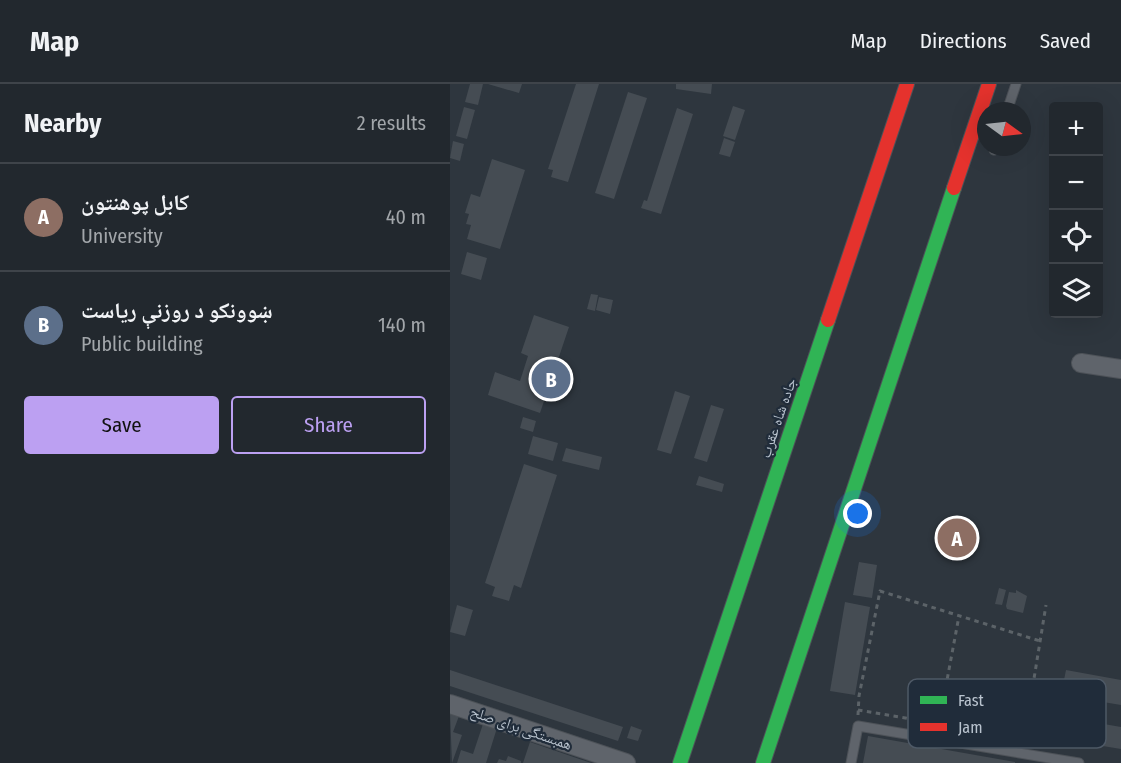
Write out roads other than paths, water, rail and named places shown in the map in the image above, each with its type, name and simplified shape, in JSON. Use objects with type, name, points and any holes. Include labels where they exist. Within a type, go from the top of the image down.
[{"type":"main road","name":"جاده شاه عقرب","points":[[680,763],[907,84]]},
{"type":"main road","points":[[763,763],[989,84]]},
{"type":"street","points":[[1081,363],[1121,369]]},
{"type":"street","name":"همبستگی برای صلح","points":[[450,704],[626,763]]},
{"type":"lane","points":[[1010,102],[1016,84]]},
{"type":"lane","points":[[851,763],[858,726],[908,734]]},
{"type":"lane","points":[[991,748],[1079,763]]},
{"type":"place","name":"ښوونکو د روزنې رياست","points":[[551,379]]},
{"type":"place","name":"کابل پوهنتون","points":[[957,538]]}]
